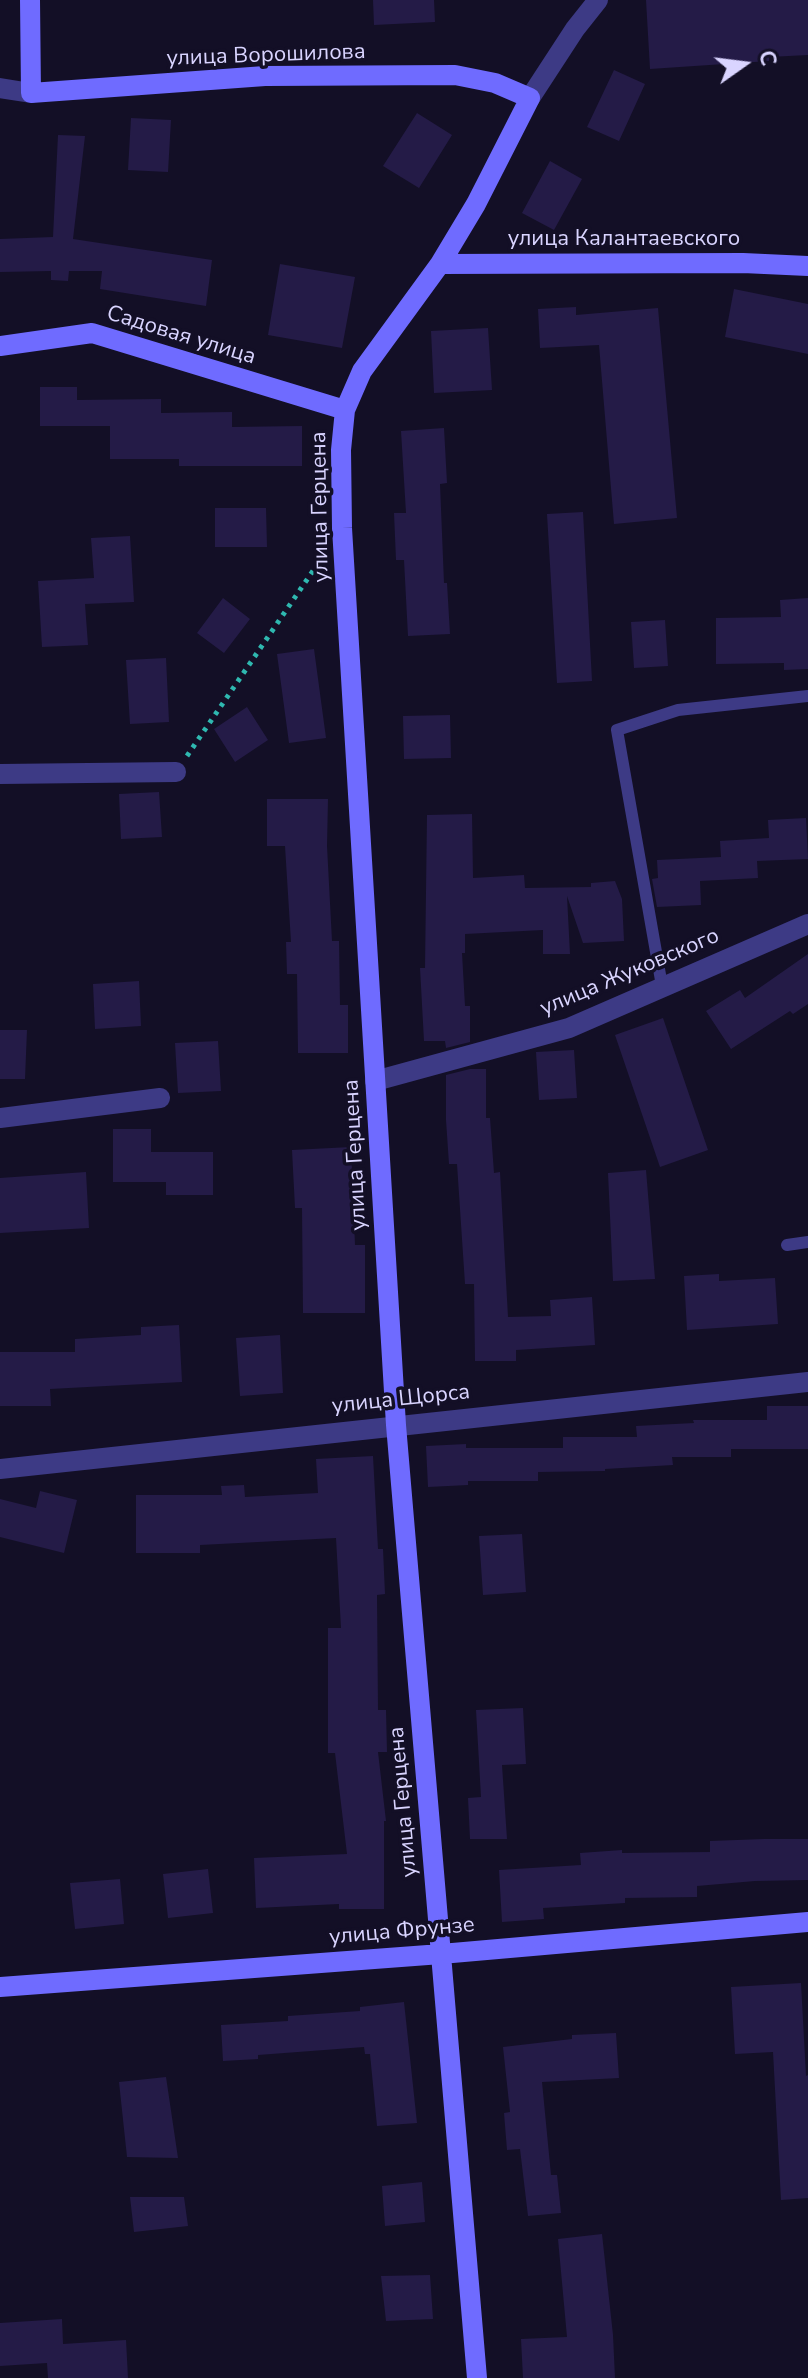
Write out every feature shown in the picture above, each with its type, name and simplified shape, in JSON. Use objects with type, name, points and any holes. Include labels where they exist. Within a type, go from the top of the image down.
[{"type":"street","points":[[30,0],[31,93]]},
{"type":"street","name":"улица Герцена","points":[[477,2378],[396,1425],[342,528],[341,450],[345,410],[362,371],[440,264],[476,204],[530,98],[598,0]]},
{"type":"street","name":"улица Ворошилова","points":[[0,88],[31,93],[265,76],[455,75],[495,83],[530,98]]},
{"type":"street","name":"улица Калантаевского","points":[[440,264],[743,263],[808,266]]},
{"type":"street","name":"Садовая улица","points":[[0,346],[92,333],[345,410]]},
{"type":"street","points":[[0,774],[176,772]]},
{"type":"street","name":"улица Жуковского","points":[[375,1081],[569,1028],[808,924]]},
{"type":"street","points":[[0,1118],[160,1098]]},
{"type":"street","name":"улица Щорса","points":[[0,1469],[808,1382]]},
{"type":"street","name":"улица Фрунзе","points":[[0,1987],[441,1954],[808,1922]]},
{"type":"lane","points":[[662,986],[617,730],[678,710],[808,696]]},
{"type":"lane","points":[[787,1245],[808,1242]]},
{"type":"path","points":[[176,772],[342,528]]},
{"type":"building","points":[[373,0],[434,0],[435,22],[374,25]]},
{"type":"building","points":[[646,0],[808,0],[808,55],[769,57],[769,61],[650,69]]},
{"type":"building","points":[[614,70],[645,84],[619,141],[587,127]]},
{"type":"building","points":[[417,113],[452,135],[419,188],[383,166]]},
{"type":"building","points":[[131,118],[171,120],[168,172],[128,170]]},
{"type":"building","points":[[58,135],[85,136],[73,239],[212,260],[206,306],[100,289],[102,271],[69,271],[68,281],[51,280],[51,271],[0,272],[0,239],[53,237]]},
{"type":"building","points":[[550,161],[582,179],[554,230],[522,213]]},
{"type":"building","points":[[280,264],[355,277],[342,348],[268,335]]},
{"type":"building","points":[[734,289],[808,304],[808,354],[725,337]]},
{"type":"building","points":[[576,307],[576,315],[658,308],[677,518],[614,524],[599,345],[540,348],[538,309]]},
{"type":"building","points":[[488,328],[492,390],[434,393],[431,331]]},
{"type":"building","points":[[40,387],[77,387],[77,400],[161,399],[161,413],[232,412],[232,427],[302,426],[302,466],[179,466],[179,459],[110,459],[110,426],[40,426]]},
{"type":"building","points":[[444,428],[447,483],[440,484],[444,583],[447,583],[450,634],[408,636],[404,560],[396,560],[394,513],[406,513],[401,431]]},
{"type":"building","points":[[215,508],[266,508],[267,547],[215,547]]},
{"type":"building","points":[[583,512],[592,681],[557,683],[547,514]]},
{"type":"building","points":[[130,536],[134,602],[85,604],[88,645],[42,647],[38,581],[94,578],[91,538]]},
{"type":"building","points":[[223,598],[250,619],[224,653],[197,633]]},
{"type":"building","points":[[808,598],[808,669],[784,670],[784,663],[716,664],[716,618],[781,617],[780,600]]},
{"type":"building","points":[[665,620],[668,666],[634,668],[631,622]]},
{"type":"building","points":[[314,649],[326,738],[289,743],[277,654]]},
{"type":"building","points":[[166,658],[169,722],[130,724],[126,660]]},
{"type":"building","points":[[247,707],[268,740],[235,762],[214,729]]},
{"type":"building","points":[[450,715],[451,758],[404,759],[403,716]]},
{"type":"building","points":[[159,792],[162,837],[121,839],[119,794]]},
{"type":"building","points":[[267,799],[328,799],[332,941],[339,941],[340,1005],[348,1005],[348,1053],[298,1053],[297,974],[287,974],[286,942],[291,942],[285,846],[267,846]]},
{"type":"building","points":[[472,814],[473,878],[524,875],[525,888],[591,887],[591,883],[615,881],[622,899],[624,941],[583,943],[567,896],[570,954],[543,954],[543,930],[465,934],[465,953],[462,953],[465,1006],[470,1006],[470,1042],[446,1048],[445,1041],[424,1041],[420,968],[425,968],[427,815]]},
{"type":"building","points":[[806,818],[808,859],[757,861],[758,878],[700,881],[701,905],[657,907],[652,879],[658,878],[657,860],[721,857],[720,841],[769,838],[768,820]]},
{"type":"building","points":[[808,954],[808,1004],[793,1014],[790,1011],[731,1049],[706,1011],[740,990],[745,998]]},
{"type":"building","points":[[139,981],[141,1026],[95,1029],[93,984]]},
{"type":"building","points":[[663,1018],[708,1150],[660,1167],[615,1035]]},
{"type":"building","points":[[0,1030],[27,1030],[25,1079],[0,1079]]},
{"type":"building","points":[[218,1041],[221,1091],[178,1093],[175,1043]]},
{"type":"building","points":[[574,1050],[577,1098],[539,1100],[536,1052]]},
{"type":"building","points":[[486,1069],[486,1118],[490,1118],[494,1173],[500,1172],[508,1317],[551,1316],[550,1300],[592,1297],[595,1345],[516,1350],[516,1361],[475,1361],[474,1284],[465,1284],[457,1164],[449,1164],[446,1120],[446,1075]]},
{"type":"building","points":[[113,1129],[151,1129],[151,1152],[213,1152],[213,1195],[166,1195],[166,1182],[113,1182]]},
{"type":"building","points":[[351,1147],[355,1245],[365,1245],[365,1313],[303,1313],[302,1208],[295,1208],[292,1150]]},
{"type":"building","points":[[646,1170],[655,1279],[613,1281],[608,1173]]},
{"type":"building","points":[[86,1172],[89,1228],[0,1233],[0,1178]]},
{"type":"building","points":[[719,1274],[719,1281],[775,1278],[778,1324],[687,1330],[684,1276]]},
{"type":"building","points":[[179,1325],[182,1382],[50,1389],[51,1406],[0,1406],[0,1352],[75,1352],[75,1339],[141,1335],[141,1327]]},
{"type":"building","points":[[280,1335],[283,1393],[240,1396],[236,1338]]},
{"type":"building","points":[[767,1406],[808,1406],[808,1449],[731,1449],[731,1457],[672,1457],[673,1465],[605,1471],[538,1472],[538,1481],[468,1481],[468,1485],[428,1487],[426,1446],[466,1444],[466,1448],[563,1448],[563,1437],[637,1437],[636,1426],[694,1423],[693,1420],[767,1420]]},
{"type":"building","points":[[373,1456],[378,1549],[383,1549],[385,1594],[377,1595],[378,1710],[386,1710],[387,1752],[378,1752],[386,1821],[384,1909],[339,1909],[339,1904],[256,1908],[254,1858],[347,1854],[335,1753],[328,1753],[328,1628],[341,1628],[336,1538],[200,1545],[200,1553],[136,1553],[136,1495],[222,1495],[221,1486],[244,1485],[245,1497],[318,1493],[316,1459]]},
{"type":"building","points":[[40,1491],[77,1500],[64,1553],[0,1537],[0,1499],[36,1508]]},
{"type":"building","points":[[522,1534],[526,1592],[483,1595],[479,1536]]},
{"type":"building","points":[[523,1708],[526,1764],[502,1765],[507,1839],[470,1839],[468,1798],[481,1797],[476,1710]]},
{"type":"building","points":[[808,1839],[808,1880],[697,1886],[697,1897],[625,1898],[625,1903],[543,1908],[544,1919],[502,1922],[499,1870],[581,1865],[580,1853],[622,1850],[622,1853],[710,1852],[710,1841]]},
{"type":"building","points":[[208,1869],[213,1913],[168,1918],[163,1874]]},
{"type":"building","points":[[120,1879],[124,1924],[75,1929],[70,1883]]},
{"type":"building","points":[[801,1983],[808,2075],[808,2198],[781,2200],[773,2052],[735,2054],[731,1987]]},
{"type":"building","points":[[404,2002],[417,2123],[377,2126],[370,2054],[365,2054],[364,2047],[258,2055],[258,2059],[223,2061],[221,2025],[288,2021],[288,2016],[360,2011],[360,2007]]},
{"type":"building","points":[[616,2033],[619,2078],[542,2082],[551,2175],[557,2175],[561,2213],[528,2216],[520,2149],[507,2150],[504,2113],[510,2112],[503,2047],[572,2039],[572,2035]]},
{"type":"building","points":[[166,2077],[178,2158],[127,2157],[119,2082]]},
{"type":"building","points":[[422,2182],[425,2222],[385,2226],[382,2186]]},
{"type":"building","points":[[130,2197],[184,2197],[188,2226],[134,2232]]},
{"type":"building","points":[[602,2234],[615,2378],[523,2378],[521,2339],[567,2337],[558,2239]]},
{"type":"building","points":[[430,2275],[433,2319],[386,2321],[381,2276]]},
{"type":"building","points":[[62,2319],[63,2344],[126,2340],[128,2378],[48,2378],[47,2363],[0,2366],[0,2323]]}]
